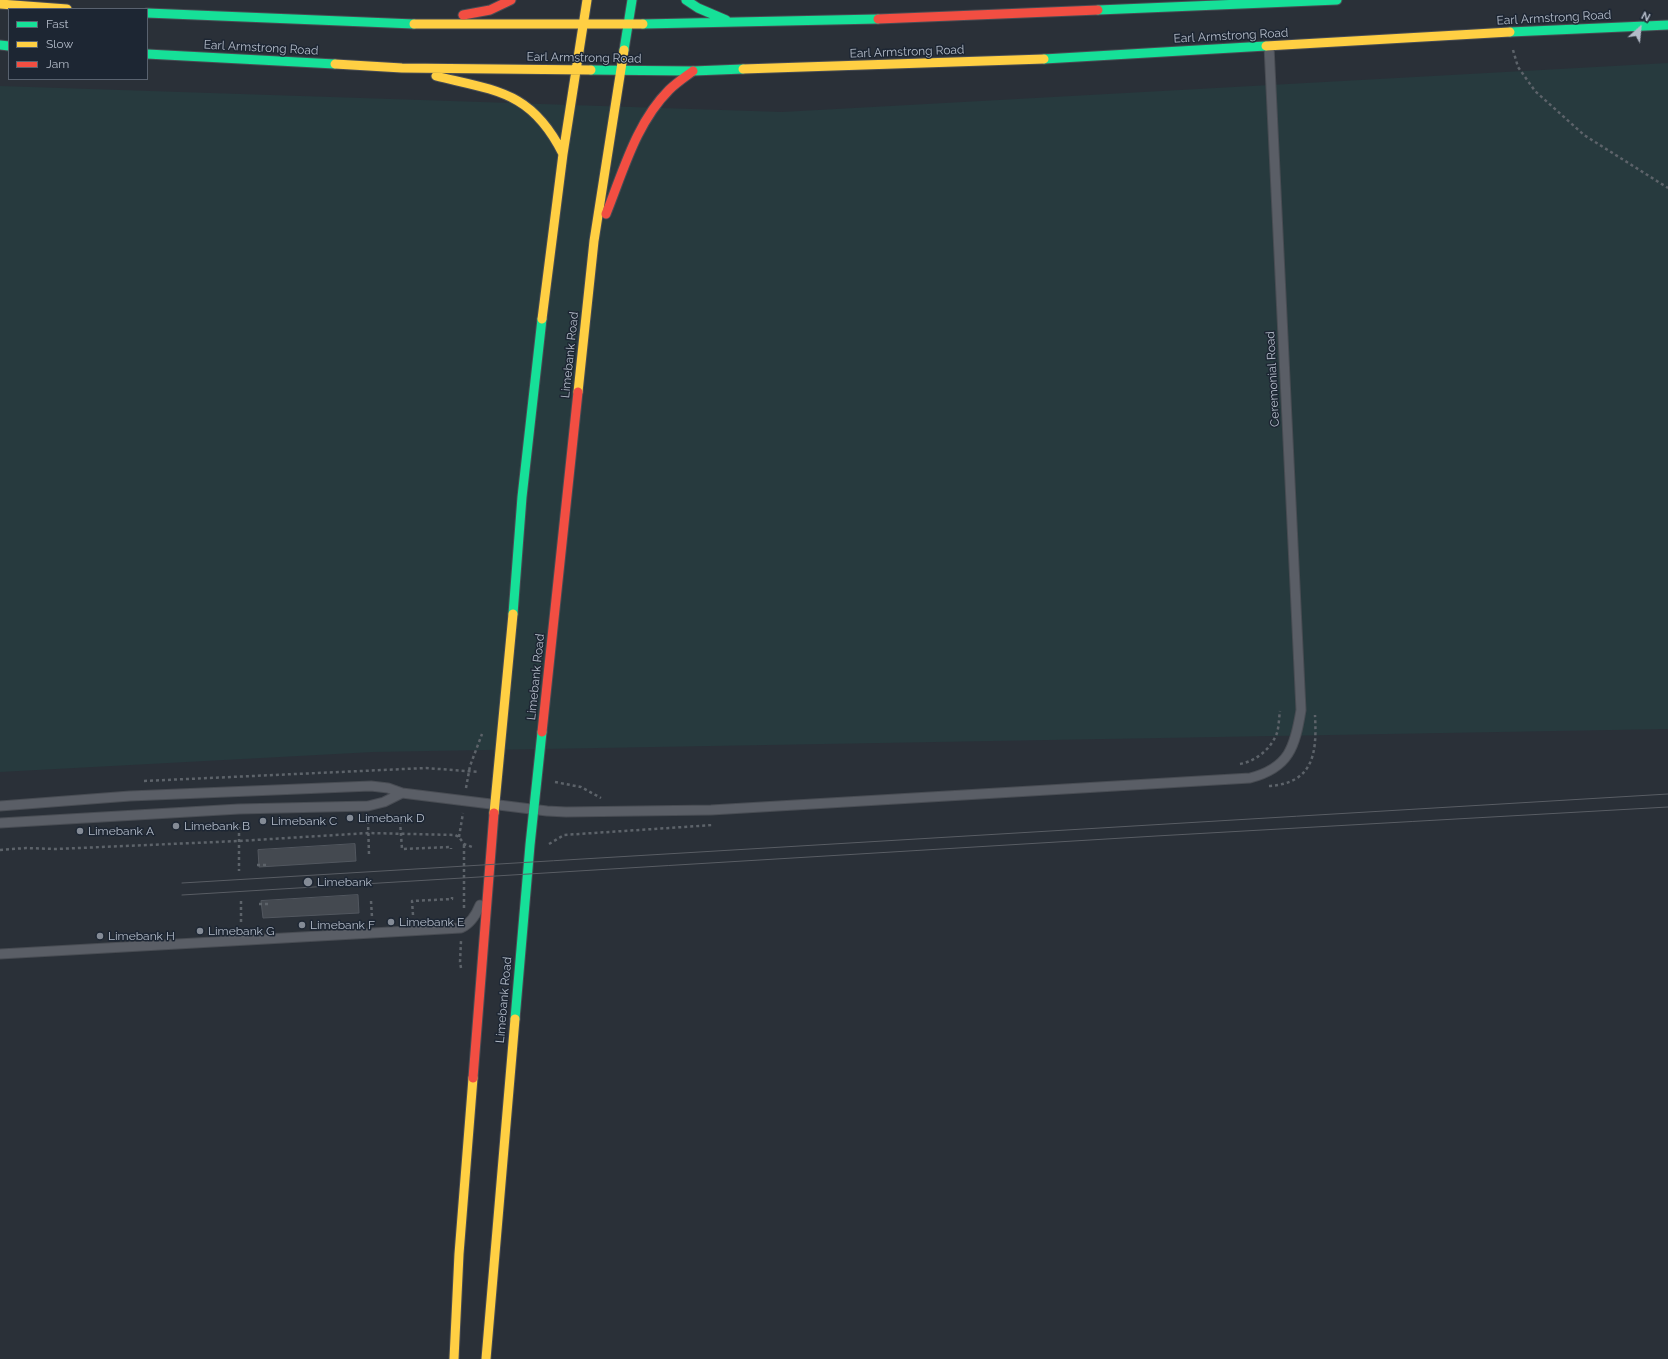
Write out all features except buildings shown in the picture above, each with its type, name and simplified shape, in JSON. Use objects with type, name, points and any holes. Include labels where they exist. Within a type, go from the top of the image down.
[{"type":"main road","points":[[420,24],[490,10],[511,0]]},
{"type":"main road","name":"Limebank Road","points":[[454,1359],[458,1254],[495,804],[507,687],[523,489],[547,269],[587,0]]},
{"type":"main road","name":"Limebank Road","points":[[486,1359],[521,944],[594,241],[632,0]]},
{"type":"main road","points":[[686,0],[698,8],[735,23]]},
{"type":"main road","points":[[148,13],[420,24],[735,23],[855,20],[1337,0]]},
{"type":"main road","points":[[0,4],[55,8]]},
{"type":"main road","name":"Earl Armstrong Road","points":[[148,54],[402,68],[693,71],[1027,60],[1508,32],[1668,25]]},
{"type":"main road","points":[[402,68],[481,88],[505,95],[520,102],[541,118],[552,132],[563,154]]},
{"type":"main road","points":[[594,241],[631,154],[652,113],[664,95],[693,71]]},
{"type":"lane","points":[[34,0],[55,8]]},
{"type":"lane","name":"Ceremonial Road","points":[[0,806],[130,796],[371,786],[388,788],[402,793],[534,810],[566,812],[711,810],[1250,778],[1265,774],[1274,769],[1285,759],[1297,735],[1301,710],[1270,46]]},
{"type":"lane","points":[[0,823],[239,809],[368,806],[384,802],[402,793]]},
{"type":"lane","points":[[0,954],[463,928],[467,926],[478,911],[489,885]]},
{"type":"path","points":[[1508,32],[1518,67],[1535,91],[1584,135],[1668,188]]},
{"type":"path","points":[[1235,765],[1255,759],[1264,752],[1277,733],[1280,711]]},
{"type":"path","points":[[462,771],[481,772]]},
{"type":"path","points":[[550,781],[581,787],[601,798]]},
{"type":"path","points":[[400,820],[402,849],[451,847],[451,849]]},
{"type":"path","points":[[368,821],[369,854]]},
{"type":"path","points":[[239,827],[239,871]]},
{"type":"path","points":[[460,829],[459,836],[464,844],[469,847]]},
{"type":"path","points":[[0,850],[239,841],[368,833],[459,836]]},
{"type":"path","points":[[463,928],[464,844]]},
{"type":"path","points":[[257,865],[267,865]]},
{"type":"path","points":[[413,915],[412,901],[452,899],[452,897]]},
{"type":"path","points":[[240,901],[241,922]]},
{"type":"path","points":[[371,902],[372,917]]},
{"type":"path","points":[[259,904],[269,904]]},
{"type":"green space","points":[[1668,63],[1668,729],[373,752],[0,772],[0,86],[782,112]]},
{"type":"tram line","points":[[182,883],[1668,794]]},
{"type":"tram line","points":[[182,895],[1156,836],[1668,807]]},
{"type":"traffic: fast","points":[[624,50],[632,0]]},
{"type":"traffic: fast","points":[[686,0],[698,8],[726,20]]},
{"type":"traffic: fast","points":[[1098,10],[1337,0]]},
{"type":"traffic: fast","points":[[148,13],[414,24]]},
{"type":"traffic: fast","points":[[643,24],[878,19]]},
{"type":"traffic: fast","points":[[1510,32],[1668,25]]},
{"type":"traffic: fast","points":[[0,45],[8,46]]},
{"type":"traffic: fast","points":[[1044,59],[1266,46]]},
{"type":"traffic: fast","points":[[148,54],[335,64]]},
{"type":"traffic: fast","points":[[591,70],[693,71],[743,69]]},
{"type":"traffic: fast","points":[[513,614],[522,497],[542,319]]},
{"type":"traffic: fast","points":[[515,1019],[530,845],[542,732]]},
{"type":"traffic: slow","points":[[542,319],[563,154],[587,0]]},
{"type":"traffic: slow","points":[[0,4],[54,8]]},
{"type":"traffic: slow","points":[[414,24],[643,24]]},
{"type":"traffic: slow","points":[[1266,46],[1510,32]]},
{"type":"traffic: slow","points":[[578,392],[594,241],[624,50]]},
{"type":"traffic: slow","points":[[743,69],[1044,59]]},
{"type":"traffic: slow","points":[[335,64],[402,68],[591,70]]},
{"type":"traffic: slow","points":[[436,76],[495,91],[511,97],[526,106],[539,118],[551,133],[563,154]]},
{"type":"traffic: slow","points":[[494,813],[513,614]]},
{"type":"traffic: slow","points":[[486,1359],[515,1019]]},
{"type":"traffic: slow","points":[[454,1359],[459,1254],[473,1078]]},
{"type":"traffic: jam","points":[[463,15],[490,10],[511,0]]},
{"type":"traffic: jam","points":[[878,19],[1098,10]]},
{"type":"traffic: jam","points":[[606,214],[625,165],[639,133],[648,117],[669,90],[693,71]]},
{"type":"traffic: jam","points":[[542,732],[578,392]]},
{"type":"traffic: jam","points":[[473,1078],[494,813]]},
{"type":"place","name":"Limebank D","points":[[350,818]]},
{"type":"place","name":"Limebank C","points":[[263,821]]},
{"type":"place","name":"Limebank B","points":[[176,826]]},
{"type":"place","name":"Limebank A","points":[[80,831]]},
{"type":"place","name":"Limebank","points":[[308,882]]},
{"type":"place","name":"Limebank E","points":[[391,922]]},
{"type":"place","name":"Limebank F","points":[[302,925]]},
{"type":"place","name":"Limebank G","points":[[200,931]]},
{"type":"place","name":"Limebank H","points":[[100,936]]}]
